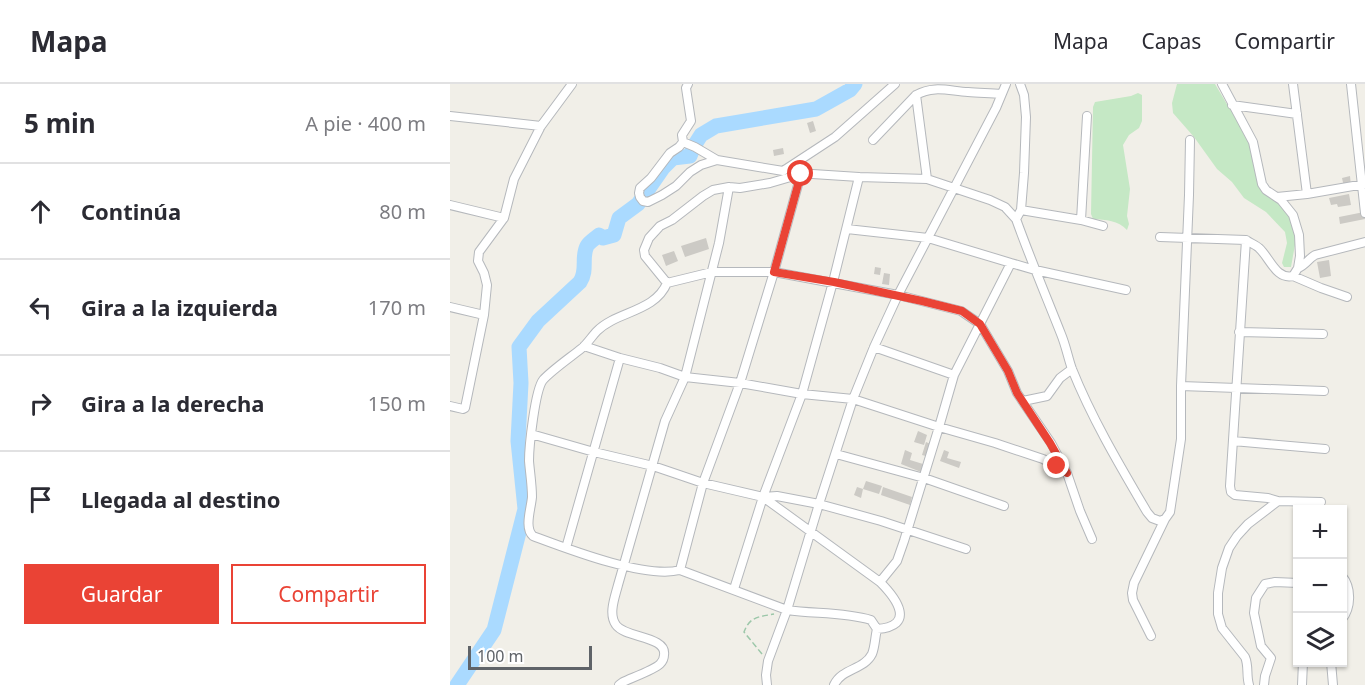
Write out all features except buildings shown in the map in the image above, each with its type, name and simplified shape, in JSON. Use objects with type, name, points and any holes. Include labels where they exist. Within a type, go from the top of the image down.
[{"type":"street","points":[[450,406],[465,408],[484,315],[487,285],[478,256],[483,245],[504,218],[514,178],[541,126],[572,84]]},
{"type":"street","points":[[688,84],[686,88],[690,121],[682,135],[682,142],[640,188],[639,193],[642,199],[648,202],[676,186],[701,165],[717,160]]},
{"type":"street","points":[[783,171],[835,137],[895,84]]},
{"type":"street","points":[[767,685],[768,661],[787,610],[853,399],[898,296],[996,108],[1006,84]]},
{"type":"street","points":[[1016,219],[1021,210],[1026,117],[1024,95],[1020,84]]},
{"type":"street","points":[[1222,84],[1253,142],[1262,184],[1289,209],[1296,224],[1300,256],[1295,272]]},
{"type":"street","points":[[1293,84],[1308,194]]},
{"type":"street","points":[[1351,84],[1364,185],[1365,213]]},
{"type":"street","points":[[873,140],[916,95],[925,90],[1002,94]]},
{"type":"street","points":[[916,95],[927,179]]},
{"type":"street","points":[[1232,105],[1297,114]]},
{"type":"street","points":[[450,116],[541,126]]},
{"type":"street","points":[[1082,220],[1088,116]]},
{"type":"street","points":[[1150,636],[1132,593],[1134,583],[1170,512],[1181,439],[1190,140]]},
{"type":"street","points":[[682,142],[717,160],[801,174],[927,179],[1005,207],[1016,219],[1062,337],[1072,369],[1115,456],[1147,512],[1152,518],[1160,521],[1165,519]]},
{"type":"street","points":[[667,283],[645,256],[644,250],[649,238],[660,226],[713,190],[770,183],[801,174]]},
{"type":"street","points":[[680,570],[703,483],[740,383],[801,174]]},
{"type":"street","points":[[734,590],[763,497],[802,394],[834,282],[859,177]]},
{"type":"street","points":[[1276,197],[1364,185]]},
{"type":"street","points":[[619,685],[661,663],[665,652],[656,642],[617,627],[612,607],[665,421],[685,376],[719,243],[729,187]]},
{"type":"street","points":[[450,205],[504,218]]},
{"type":"street","points":[[1021,210],[1082,220],[1103,226]]},
{"type":"street","points":[[847,229],[928,238],[1035,270],[1126,290]]},
{"type":"street","points":[[1160,237],[1246,240],[1258,247],[1280,274],[1289,277],[1315,255],[1365,242]]},
{"type":"street","points":[[1246,240],[1230,486],[1232,492],[1241,497],[1322,502]]},
{"type":"street","points":[[880,582],[897,561],[954,375],[1011,263]]},
{"type":"street","points":[[834,685],[845,672],[866,661],[872,653],[876,629],[871,620],[787,610],[680,570],[670,573],[623,566],[566,548],[530,533],[528,527],[532,498],[529,461],[531,434],[542,381],[584,346],[603,326],[658,297],[667,283],[712,272],[774,272],[834,282],[962,311],[980,324],[1008,371],[1017,393],[1050,443],[1067,473],[1092,539]]},
{"type":"street","points":[[1295,272],[1321,288],[1347,297]]},
{"type":"street","points":[[450,307],[484,315]]},
{"type":"street","points":[[1239,332],[1323,334]]},
{"type":"street","points":[[584,346],[685,376],[802,394],[853,399],[1043,459],[1067,473]]},
{"type":"street","points":[[874,347],[954,375]]},
{"type":"street","points":[[566,548],[620,358]]},
{"type":"street","points":[[1023,402],[1047,396],[1059,378],[1072,369]]},
{"type":"street","points":[[1181,386],[1324,391]]},
{"type":"street","points":[[531,434],[653,466],[703,483],[763,497],[777,496],[819,504],[881,521],[966,549]]},
{"type":"street","points":[[1233,441],[1325,449]]},
{"type":"street","points":[[836,454],[924,478],[1004,506]]},
{"type":"street","points":[[763,497],[880,582],[896,599],[900,618],[894,625],[876,629]]},
{"type":"street","points":[[1249,685],[1245,657],[1222,628],[1218,614],[1218,593],[1222,568],[1229,548],[1248,524],[1278,501]]},
{"type":"street","points":[[1264,685],[1271,658],[1261,646],[1254,613],[1256,598],[1265,584],[1293,583]]},
{"type":"street","points":[[1347,584],[1350,598],[1347,611]]},
{"type":"street","points":[[1302,685],[1303,667]]},
{"type":"street","points":[[1331,667],[1333,685]]},
{"type":"path","points":[[768,661],[744,632],[747,624],[754,618],[787,610]]},
{"type":"green space","points":[[1177,84],[1215,84],[1228,106],[1248,131],[1266,188],[1292,212],[1298,228],[1291,267],[1284,267],[1282,263],[1287,243],[1285,232],[1266,212],[1244,198],[1232,182],[1217,169],[1173,113],[1172,103]]},
{"type":"green space","points":[[1138,93],[1142,95],[1142,121],[1139,128],[1129,135],[1123,145],[1130,189],[1127,230],[1116,222],[1093,219],[1091,214],[1093,107],[1095,102]]},
{"type":"waterway","points":[[457,685],[494,630],[525,509],[518,441],[521,383],[519,347],[538,321],[580,282],[584,273],[584,255],[588,245],[599,235],[603,238],[614,235],[619,218],[638,204],[663,168],[673,158],[690,156],[701,135],[716,126],[816,109],[850,90],[855,84]]},
{"type":"route","points":[[801,174],[774,272],[834,282],[962,311],[980,324],[1008,371],[1017,393],[1067,473],[1057,466]]}]
